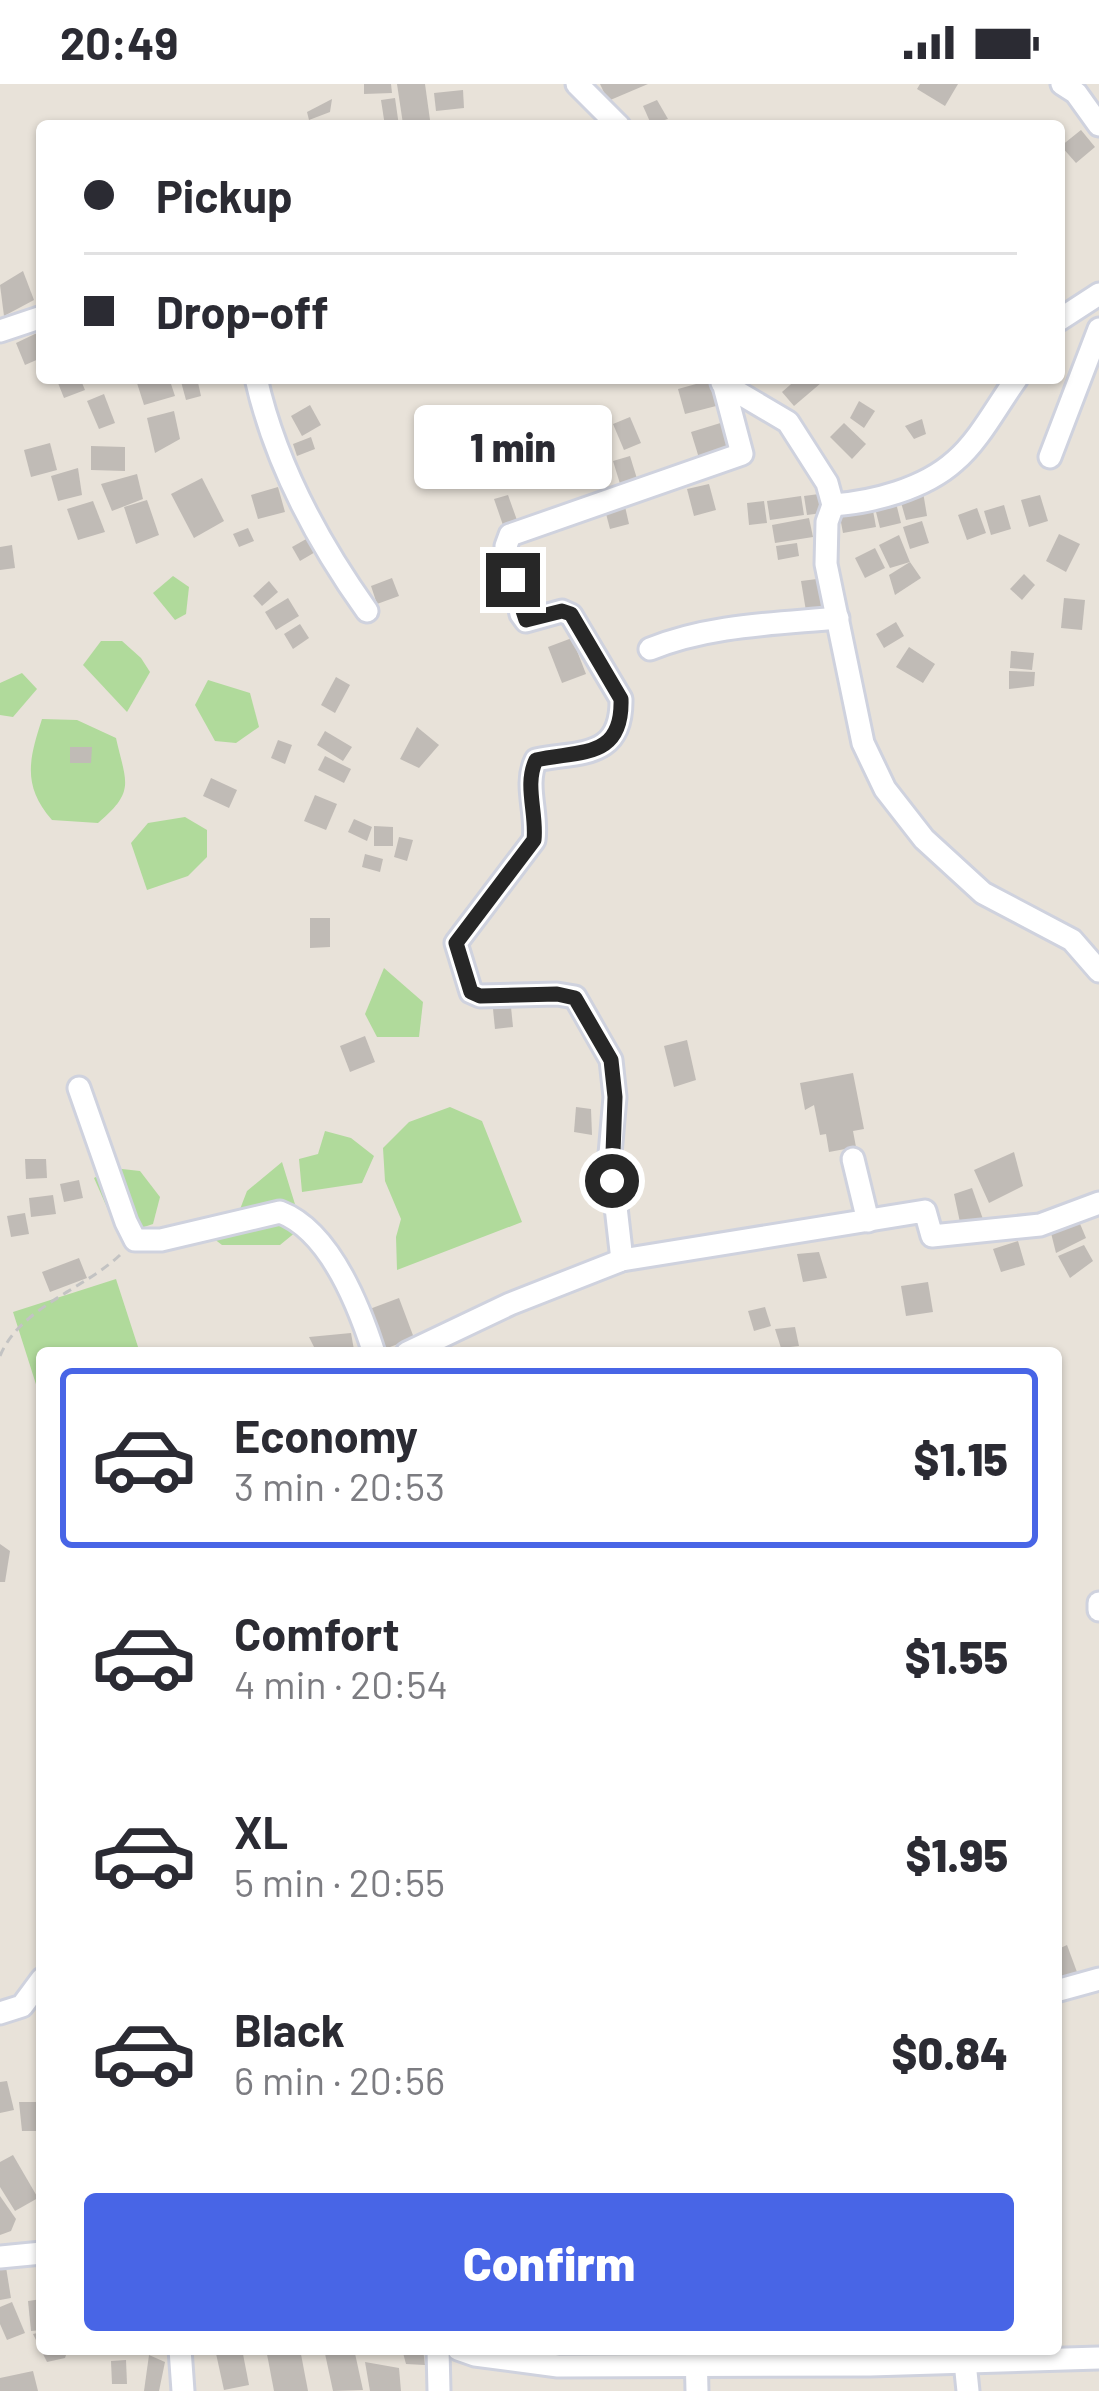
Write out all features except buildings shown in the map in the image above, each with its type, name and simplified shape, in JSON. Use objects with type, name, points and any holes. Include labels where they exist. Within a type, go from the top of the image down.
[{"type":"street","points":[[577,84],[613,120]]},
{"type":"street","points":[[1062,84],[1076,92],[1099,125]]},
{"type":"street","points":[[1065,316],[1099,294]]},
{"type":"street","points":[[0,331],[36,319]]},
{"type":"street","points":[[1050,457],[1099,329]]},
{"type":"street","points":[[257,384],[268,430],[313,527],[367,611]]},
{"type":"street","points":[[622,1260],[610,1154],[615,1097],[611,1060],[575,998],[471,992],[456,943],[534,840],[529,775],[536,760],[596,752],[606,744],[621,713],[621,699],[571,614],[562,611],[526,620],[521,614],[506,546],[510,535],[742,454],[722,384]]},
{"type":"street","points":[[724,384],[788,422],[819,466],[833,505],[827,522],[826,565],[863,743],[885,789],[924,839],[982,893],[1072,940],[1099,971]]},
{"type":"street","points":[[833,505],[860,503],[921,483],[957,460],[1013,384]]},
{"type":"street","points":[[650,649],[711,631],[838,618]]},
{"type":"street","points":[[80,1088],[119,1205],[136,1240],[161,1240],[287,1214],[315,1239],[352,1290],[372,1347]]},
{"type":"street","points":[[853,1159],[868,1221]]},
{"type":"street","points":[[420,1347],[510,1304],[622,1260],[925,1211],[932,1236],[1040,1225],[1099,1203]]},
{"type":"street","points":[[1062,1989],[1099,1979]]},
{"type":"street","points":[[0,2013],[22,2006],[36,1987]]},
{"type":"street","points":[[0,2257],[36,2254]]},
{"type":"street","points":[[181,2355],[183,2391]]},
{"type":"street","points":[[438,2355],[440,2391]]},
{"type":"street","points":[[493,2355],[558,2366],[696,2357],[965,2362],[1099,2358]]},
{"type":"street","points":[[696,2357],[697,2391]]},
{"type":"street","points":[[965,2362],[968,2391]]},
{"type":"path","points":[[0,1356],[7,1339],[22,1326],[104,1271],[136,1240]]},
{"type":"green space","points":[[173,576],[189,587],[186,614],[175,620],[153,593]]},
{"type":"green space","points":[[101,641],[122,641],[150,672],[127,712],[83,665]]},
{"type":"green space","points":[[22,673],[37,689],[13,717],[0,715],[0,683]]},
{"type":"green space","points":[[208,680],[250,693],[259,727],[236,743],[215,741],[195,705]]},
{"type":"green space","points":[[42,719],[77,720],[116,738],[125,785],[118,803],[98,823],[52,820],[42,808],[31,772]]},
{"type":"green space","points":[[185,817],[207,830],[207,857],[188,876],[147,890],[131,843],[148,823]]},
{"type":"green space","points":[[384,968],[423,1002],[419,1037],[377,1037],[365,1014]]},
{"type":"green space","points":[[450,1107],[482,1121],[522,1222],[397,1270],[401,1219],[385,1181],[383,1148],[409,1122]]},
{"type":"green space","points":[[325,1131],[351,1138],[374,1156],[362,1183],[302,1192],[299,1159],[318,1154]]},
{"type":"green space","points":[[282,1162],[302,1227],[280,1245],[222,1245],[200,1228],[237,1217],[247,1191]]},
{"type":"green space","points":[[113,1168],[140,1171],[160,1197],[153,1224],[126,1233],[109,1212],[94,1178]]},
{"type":"green space","points":[[116,1279],[138,1347],[36,1347],[36,1384],[13,1312]]},
{"type":"route","points":[[513,580],[526,620],[562,611],[571,614],[621,699],[621,713],[606,744],[596,752],[536,760],[529,775],[534,840],[456,943],[471,992],[575,998],[611,1060],[615,1097],[612,1181]]}]
